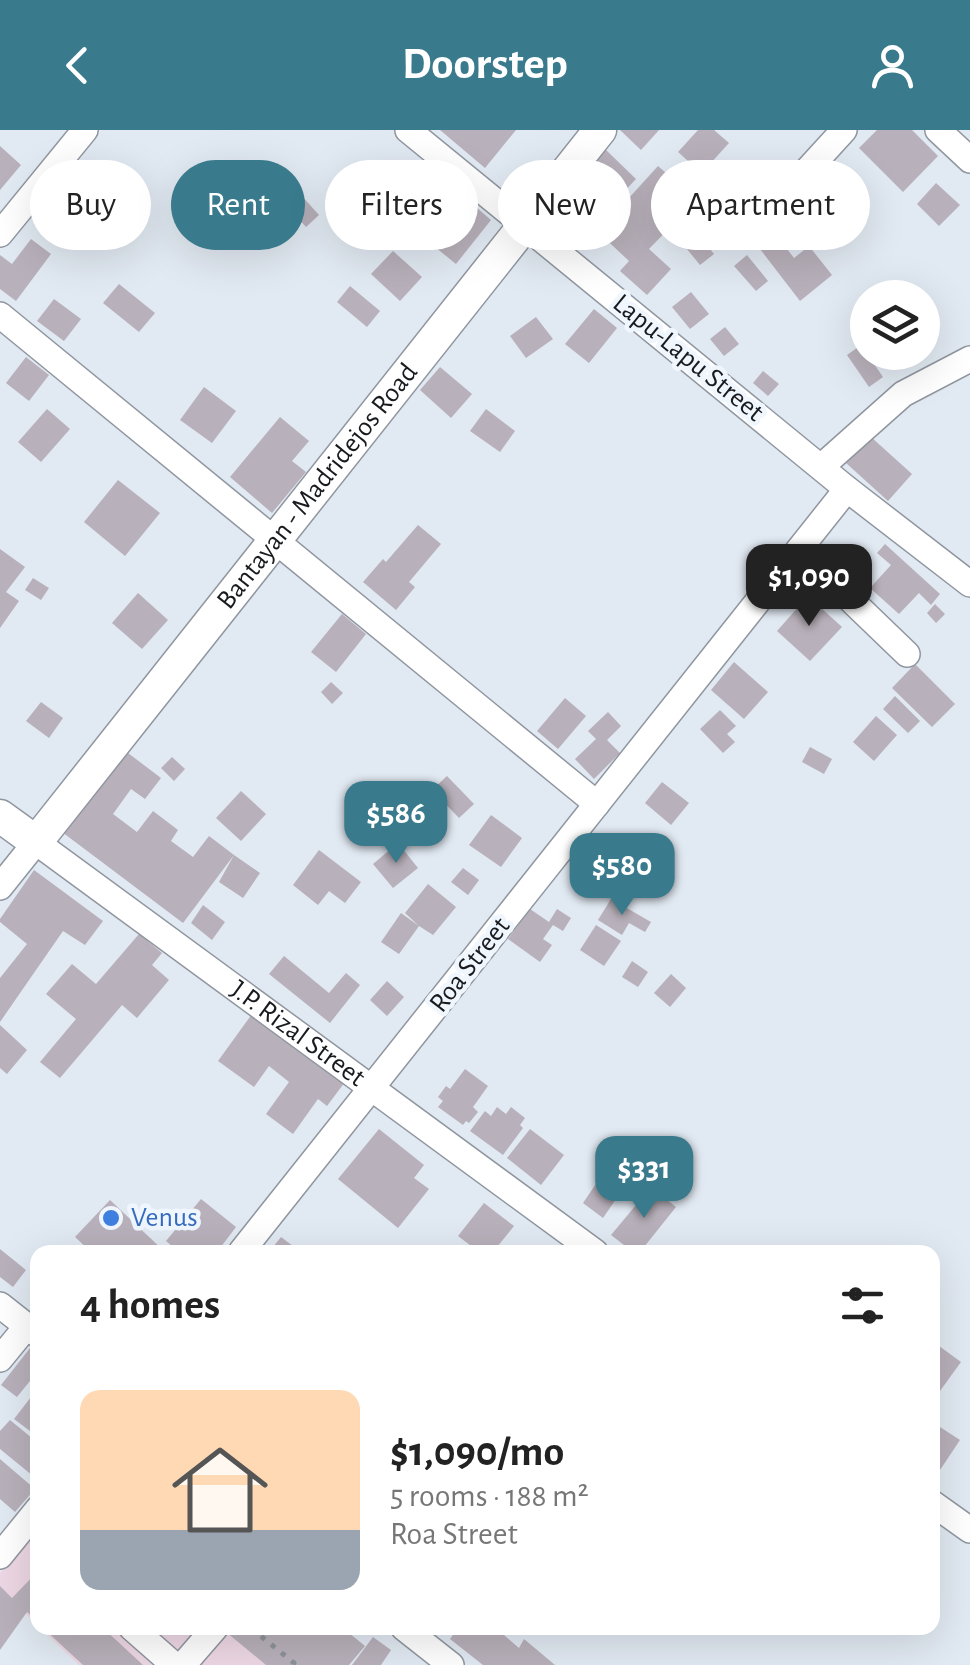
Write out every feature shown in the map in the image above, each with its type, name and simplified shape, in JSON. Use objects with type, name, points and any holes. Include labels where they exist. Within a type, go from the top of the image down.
[{"type":"main road","name":"Bantayan - Madridejos Road","points":[[576,160],[600,130]]},
{"type":"main road","name":"Bantayan - Madridejos Road","points":[[36,842],[505,250]]},
{"type":"main road","name":"J.P. Rizal Street","points":[[0,816],[36,842]]},
{"type":"street","points":[[0,234],[85,130]]},
{"type":"street","name":"Lapu-Lapu Street","points":[[408,130],[498,203]]},
{"type":"street","points":[[817,160],[844,130]]},
{"type":"street","points":[[938,130],[970,160]]},
{"type":"street","name":"Lapu-Lapu Street","points":[[556,250],[848,489],[967,577]]},
{"type":"street","points":[[0,314],[597,804]]},
{"type":"street","points":[[821,467],[902,394],[970,360]]},
{"type":"street","name":"Roa Street","points":[[247,1245],[848,489]]},
{"type":"street","points":[[799,550],[907,654]]},
{"type":"street","points":[[0,887],[36,842]]},
{"type":"street","name":"J.P. Rizal Street","points":[[36,842],[586,1245]]},
{"type":"street","points":[[0,1305],[30,1328]]},
{"type":"street","points":[[0,1358],[30,1332]]},
{"type":"street","points":[[940,1508],[970,1530]]},
{"type":"street","points":[[0,1556],[30,1529]]},
{"type":"street","points":[[140,1635],[174,1665]]},
{"type":"street","points":[[183,1665],[209,1635]]},
{"type":"street","points":[[413,1635],[451,1665]]},
{"type":"path","points":[[260,1635],[293,1665]]},
{"type":"shaded area","points":[[30,1540],[30,1618],[0,1589],[0,1573]]},
{"type":"shaded area","points":[[47,1635],[231,1635],[268,1665],[79,1665]]},
{"type":"building","points":[[440,130],[516,130],[485,168]]},
{"type":"building","points":[[620,130],[659,130],[641,150]]},
{"type":"building","points":[[698,130],[714,130],[729,143],[714,160],[687,160],[678,152]]},
{"type":"building","points":[[877,130],[912,130],[938,156],[903,192],[859,148]]},
{"type":"building","points":[[0,146],[21,165],[0,190]]},
{"type":"building","points":[[606,150],[616,160],[597,160]]},
{"type":"building","points":[[651,174],[649,249],[671,269],[647,295],[620,271],[629,261],[617,250],[631,250],[631,196]]},
{"type":"building","points":[[936,183],[960,205],[939,226],[917,204]]},
{"type":"building","points":[[305,199],[319,215],[305,226]]},
{"type":"building","points":[[478,209],[491,220],[478,236]]},
{"type":"building","points":[[30,240],[30,250],[51,254],[16,301],[0,289],[0,255],[12,264]]},
{"type":"building","points":[[439,250],[467,250],[456,264]]},
{"type":"building","points":[[688,250],[711,250],[714,254],[700,265]]},
{"type":"building","points":[[761,250],[788,250],[794,258],[804,250],[812,250],[832,275],[800,301]]},
{"type":"building","points":[[393,251],[422,277],[400,301],[371,274]]},
{"type":"building","points":[[747,255],[768,281],[756,291],[734,266]]},
{"type":"building","points":[[119,284],[155,313],[139,332],[103,303]]},
{"type":"building","points":[[350,286],[380,311],[367,327],[337,302]]},
{"type":"building","points":[[691,292],[709,314],[690,329],[672,307]]},
{"type":"building","points":[[54,299],[81,319],[64,341],[37,321]]},
{"type":"building","points":[[594,309],[617,328],[589,363],[565,344]]},
{"type":"building","points":[[536,317],[553,339],[526,358],[510,336]]},
{"type":"building","points":[[725,327],[739,344],[724,356],[710,339]]},
{"type":"building","points":[[26,357],[49,375],[29,401],[6,383]]},
{"type":"building","points":[[440,367],[472,394],[451,418],[420,390]]},
{"type":"building","points":[[857,370],[878,370],[883,377],[869,387]]},
{"type":"building","points":[[763,371],[779,384],[768,396],[753,383]]},
{"type":"building","points":[[204,387],[236,411],[212,443],[180,420]]},
{"type":"building","points":[[47,409],[70,429],[41,462],[18,442]]},
{"type":"building","points":[[486,409],[515,431],[500,452],[470,431]]},
{"type":"building","points":[[280,417],[309,441],[292,461],[306,472],[272,513],[230,477]]},
{"type":"building","points":[[871,437],[912,474],[888,501],[846,463]]},
{"type":"building","points":[[118,480],[160,513],[125,556],[84,522]]},
{"type":"building","points":[[418,525],[441,544],[409,582],[415,587],[396,610],[363,582]]},
{"type":"building","points":[[885,544],[940,594],[931,605],[919,593],[899,614],[870,588],[891,565],[877,553]]},
{"type":"building","points":[[0,549],[25,567],[6,592],[19,601],[0,628]]},
{"type":"building","points":[[33,578],[49,588],[41,600],[25,590]]},
{"type":"building","points":[[138,593],[168,620],[142,649],[112,623]]},
{"type":"building","points":[[808,596],[842,627],[810,661],[777,631]]},
{"type":"building","points":[[935,604],[945,614],[936,623],[927,613]]},
{"type":"building","points":[[342,614],[366,634],[336,672],[311,652]]},
{"type":"building","points":[[734,662],[768,692],[744,719],[711,690]]},
{"type":"building","points":[[915,664],[955,704],[932,727],[892,688]]},
{"type":"building","points":[[331,682],[343,693],[332,704],[321,692]]},
{"type":"building","points":[[895,696],[920,721],[908,733],[883,709]]},
{"type":"building","points":[[565,698],[586,716],[558,749],[537,731]]},
{"type":"building","points":[[41,702],[63,718],[49,738],[26,721]]},
{"type":"building","points":[[720,710],[736,726],[727,734],[735,742],[723,753],[700,729]]},
{"type":"building","points":[[608,712],[621,726],[607,740],[620,753],[594,779],[575,759],[596,739],[588,731]]},
{"type":"building","points":[[876,716],[897,735],[874,761],[853,742]]},
{"type":"building","points":[[810,747],[832,759],[824,774],[802,762]]},
{"type":"building","points":[[124,750],[161,778],[145,799],[131,789],[113,814],[137,832],[153,811],[178,830],[171,841],[193,857],[209,836],[234,855],[183,923],[62,832]]},
{"type":"building","points":[[172,757],[185,769],[174,781],[161,768]]},
{"type":"building","points":[[447,776],[474,804],[459,818],[432,790]]},
{"type":"building","points":[[662,782],[689,803],[671,825],[645,803]]},
{"type":"building","points":[[241,791],[266,814],[241,841],[216,818]]},
{"type":"building","points":[[491,815],[522,838],[501,867],[469,845]]},
{"type":"building","points":[[398,843],[418,868],[393,888],[373,864]]},
{"type":"building","points":[[319,850],[361,882],[345,903],[329,891],[318,905],[293,885]]},
{"type":"building","points":[[234,855],[260,873],[243,898],[219,882]]},
{"type":"building","points":[[463,868],[479,880],[468,895],[451,882]]},
{"type":"building","points":[[34,870],[103,921],[85,945],[63,931],[0,1022],[0,978],[27,944],[0,919]]},
{"type":"building","points":[[428,884],[456,907],[433,935],[405,913]]},
{"type":"building","points":[[611,899],[651,922],[645,932],[629,923],[622,935],[598,920]]},
{"type":"building","points":[[203,905],[225,922],[212,940],[191,923]]},
{"type":"building","points":[[530,909],[549,922],[557,909],[571,918],[563,931],[553,925],[543,939],[552,945],[540,962],[508,939]]},
{"type":"building","points":[[401,913],[419,926],[399,954],[381,942]]},
{"type":"building","points":[[596,925],[621,941],[604,966],[580,950]]},
{"type":"building","points":[[139,934],[162,953],[152,965],[169,980],[137,1018],[122,1005],[60,1078],[40,1062],[76,1019],[46,994],[72,964],[96,984]]},
{"type":"building","points":[[284,956],[329,993],[346,973],[360,985],[330,1023],[269,974]]},
{"type":"building","points":[[632,961],[648,972],[638,987],[622,977]]},
{"type":"building","points":[[671,974],[686,988],[670,1007],[654,993]]},
{"type":"building","points":[[387,981],[404,997],[387,1016],[370,1000]]},
{"type":"building","points":[[252,1014],[345,1082],[327,1106],[318,1099],[293,1134],[266,1114],[289,1082],[269,1066],[254,1087],[218,1061]]},
{"type":"building","points":[[0,1025],[27,1050],[7,1074],[0,1068]]},
{"type":"building","points":[[465,1069],[488,1086],[473,1107],[478,1112],[463,1125],[438,1107],[443,1101],[438,1097],[446,1086],[450,1089]]},
{"type":"building","points":[[497,1107],[506,1114],[511,1107],[525,1118],[520,1125],[523,1128],[503,1155],[470,1131],[485,1111],[491,1116]]},
{"type":"building","points":[[379,1129],[424,1165],[414,1178],[429,1189],[398,1228],[338,1179]]},
{"type":"building","points":[[530,1129],[564,1155],[541,1185],[507,1158]]},
{"type":"building","points":[[604,1172],[625,1186],[603,1218],[583,1203]]},
{"type":"building","points":[[651,1187],[676,1207],[646,1245],[624,1245],[611,1235]]},
{"type":"building","points":[[201,1199],[236,1227],[222,1245],[171,1245],[166,1241]]},
{"type":"building","name":"Venus","points":[[110,1200],[158,1245],[84,1245],[75,1237]]},
{"type":"building","points":[[484,1203],[514,1226],[499,1245],[470,1245],[458,1236]]},
{"type":"building","points":[[281,1237],[292,1245],[275,1245]]},
{"type":"building","points":[[0,1249],[26,1270],[13,1287],[0,1277]]},
{"type":"building","points":[[940,1347],[961,1362],[940,1391]]},
{"type":"building","points":[[30,1348],[30,1381],[17,1397],[1,1385]]},
{"type":"building","points":[[30,1398],[30,1431],[14,1419]]},
{"type":"building","points":[[10,1420],[30,1436],[30,1473],[0,1449],[0,1431]]},
{"type":"building","points":[[940,1427],[960,1440],[940,1470]]},
{"type":"building","points":[[0,1459],[30,1485],[30,1495],[15,1512],[0,1499]]},
{"type":"building","points":[[30,1579],[30,1615],[27,1612],[0,1650],[0,1586],[12,1598]]},
{"type":"building","points":[[51,1635],[111,1635],[143,1665],[83,1665]]},
{"type":"building","points":[[230,1635],[352,1635],[365,1646],[349,1665],[266,1665]]},
{"type":"building","points":[[453,1635],[504,1635],[519,1648],[524,1639],[555,1665],[483,1665],[450,1639]]},
{"type":"building","points":[[373,1637],[391,1650],[381,1665],[352,1665]]},
{"type":"place","name":"Venus","points":[[111,1218]]}]
